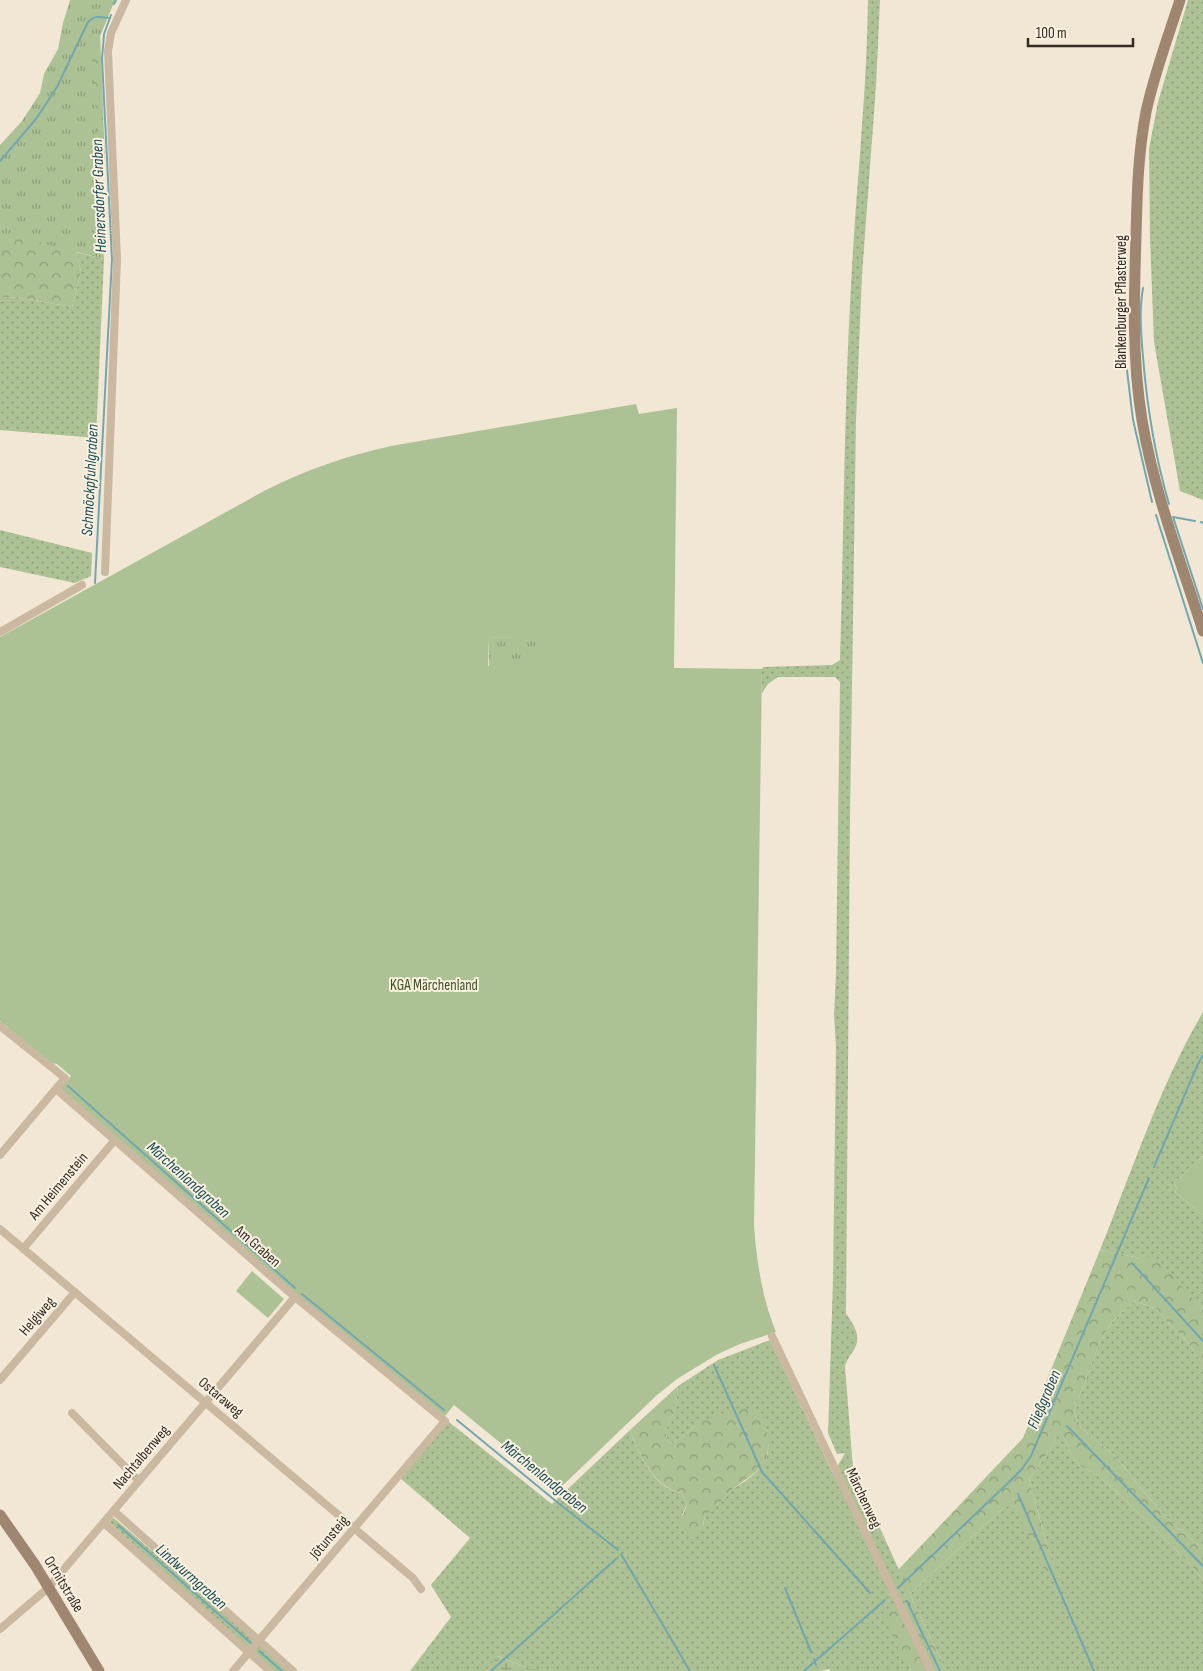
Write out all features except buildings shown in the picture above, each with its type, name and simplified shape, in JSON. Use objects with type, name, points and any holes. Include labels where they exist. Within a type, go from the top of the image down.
[{"type":"main road","name":"Blankenburger Pflasterweg","points":[[1180,0],[1155,77],[1143,130],[1138,178],[1134,330],[1138,392],[1152,465],[1163,507],[1203,630]]},
{"type":"main road","name":"Ortnitstraße","points":[[0,1515],[20,1542],[99,1671]]},
{"type":"street","points":[[105,572],[117,259],[108,51],[111,33],[126,0]]},
{"type":"street","points":[[0,632],[82,585]]},
{"type":"street","points":[[0,1026],[65,1078],[0,1155]]},
{"type":"street","name":"Am Graben","points":[[56,1090],[295,1296],[445,1421]]},
{"type":"street","points":[[0,1140],[8,1146]]},
{"type":"street","name":"Am Heimenstein","points":[[23,1249],[114,1141]]},
{"type":"street","name":"Ostaraweg","points":[[0,1229],[413,1578],[421,1590]]},
{"type":"street","name":"Helgiweg","points":[[0,1380],[75,1292]]},
{"type":"street","name":"Nachtalbenweg","points":[[0,1629],[48,1588],[295,1296]]},
{"type":"street","name":"Märchenweg","points":[[772,1336],[931,1671]]},
{"type":"street","points":[[72,1414],[139,1481]]},
{"type":"street","name":"Jötunsteig","points":[[233,1671],[445,1421]]},
{"type":"street","points":[[114,1511],[293,1671]]},
{"type":"street","points":[[104,1523],[270,1671]]},
{"type":"green space","points":[[70,0],[115,0],[92,56],[104,259],[0,232],[0,145],[22,121],[40,93],[44,74],[58,49]]},
{"type":"green space","points":[[868,0],[880,0],[876,86],[862,275],[856,420],[850,819],[846,1314],[854,1326],[857,1344],[845,1366],[853,1469],[910,1594],[902,1653],[911,1671],[830,1671],[829,1669],[821,1671],[549,1671],[546,1669],[530,1669],[498,1656],[487,1671],[410,1671],[451,1617],[431,1585],[470,1538],[400,1478],[449,1422],[552,1504],[630,1430],[648,1469],[662,1484],[671,1490],[681,1493],[687,1504],[682,1515],[703,1525],[705,1516],[727,1494],[752,1476],[766,1460],[768,1454],[767,1429],[724,1414],[695,1426],[674,1443],[668,1442],[665,1431],[676,1407],[678,1386],[718,1360],[770,1340],[833,1474],[845,1453],[837,1454],[828,1433],[833,1281],[836,1048],[834,1014],[840,682],[835,677],[778,677],[768,684],[762,693],[762,669],[763,667],[832,665],[840,660],[849,317],[864,100]]},
{"type":"green space","points":[[1188,0],[1203,0],[1203,500],[1180,491],[1154,342],[1150,238],[1149,149],[1158,102]]},
{"type":"green space","points":[[100,31],[105,161],[81,178],[73,240],[81,272],[72,307],[17,297],[0,298],[0,182]]},
{"type":"green space","points":[[76,252],[104,259],[96,438],[0,430],[0,298],[17,297],[72,307],[81,272]]},
{"type":"green space","name":"KGA Märchenland","points":[[636,404],[639,414],[677,408],[674,668],[762,669],[754,1226],[761,1280],[776,1332],[740,1344],[716,1355],[677,1379],[657,1395],[558,1490],[454,1405],[445,1416],[298,1296],[59,1089],[71,1076],[57,1064],[51,1063],[0,1021],[0,637],[279,483],[326,464],[391,446]],"holes":[[[542,637],[542,666],[488,666],[488,638]]]},
{"type":"green space","points":[[0,530],[92,553],[91,576],[75,583],[0,567]]},
{"type":"green space","points":[[542,636],[542,666],[489,667],[488,638]]},
{"type":"green space","points":[[1203,1012],[1203,1156],[1174,1183],[1177,1189],[1175,1192],[1203,1215],[1203,1309],[1140,1258],[1100,1250],[1147,1129],[1173,1069]]},
{"type":"green space","points":[[1203,1156],[1203,1215],[1175,1192],[1177,1189],[1174,1183]]},
{"type":"green space","points":[[1100,1250],[1140,1258],[1153,1256],[1203,1309],[1203,1364],[1185,1339],[1168,1323],[1157,1309],[1134,1301],[1113,1321],[1100,1341],[1074,1411],[1081,1428],[1114,1455],[1167,1518],[1203,1549],[1203,1580],[1190,1564],[1116,1491],[1097,1475],[1080,1466],[1069,1452],[1066,1441],[1059,1431],[1053,1445],[1029,1479],[1046,1542],[1061,1580],[1044,1569],[1015,1507],[1010,1505],[1001,1510],[910,1594],[898,1570],[1023,1438]]},
{"type":"green space","points":[[252,1271],[284,1299],[268,1318],[236,1291]]},
{"type":"green space","points":[[1134,1301],[1157,1309],[1168,1323],[1185,1339],[1203,1364],[1203,1549],[1167,1518],[1114,1455],[1081,1428],[1074,1411],[1100,1341],[1113,1321]]},
{"type":"green space","points":[[678,1386],[676,1407],[665,1431],[668,1442],[674,1443],[704,1421],[742,1407],[761,1417],[767,1429],[769,1442],[766,1462],[730,1491],[705,1516],[701,1531],[695,1537],[686,1533],[680,1523],[687,1504],[681,1493],[671,1490],[655,1477],[643,1459],[630,1430]]},
{"type":"green space","points":[[1059,1430],[1066,1441],[1069,1452],[1080,1466],[1097,1475],[1116,1491],[1190,1564],[1203,1580],[1203,1671],[946,1671],[910,1594],[1001,1510],[1010,1504],[1015,1507],[1060,1579],[1046,1542],[1029,1479],[1053,1445]]},
{"type":"green space","points":[[113,1518],[251,1636],[253,1642],[249,1647],[246,1647],[109,1522]]},
{"type":"green space","points":[[910,1594],[946,1671],[911,1671],[893,1637],[887,1615]]},
{"type":"green space","points":[[260,1645],[289,1671],[273,1671],[253,1652]]},
{"type":"green space","points":[[497,1656],[530,1669],[547,1669],[549,1671],[487,1671]]},
{"type":"waterway","name":"Heinersdorfer Graben","points":[[114,4],[116,0]]},
{"type":"waterway","name":"Heinersdorfer Graben","points":[[95,583],[112,259],[102,59],[104,34],[111,15]]},
{"type":"waterway","name":"Schmöckpfuhlgraben","points":[[0,161],[36,119],[57,87],[88,22],[95,17],[109,18]]},
{"type":"waterway","points":[[1143,288],[1141,322],[1147,394],[1152,431],[1169,504]]},
{"type":"waterway","points":[[1124,346],[1133,420],[1152,502]]},
{"type":"waterway","points":[[1156,515],[1203,663]]},
{"type":"waterway","points":[[1195,521],[1173,517],[1203,609]]},
{"type":"waterway","name":"Fließgraben","points":[[1154,1167],[1203,1055]]},
{"type":"waterway","name":"Märchenlandgraben","points":[[68,1086],[295,1288]]},
{"type":"waterway","name":"Fließgraben","points":[[898,1588],[1009,1482],[1022,1469],[1031,1456],[1149,1178]]},
{"type":"waterway","points":[[1132,1263],[1203,1341]]},
{"type":"waterway","name":"Märchenlandgraben","points":[[302,1294],[444,1410]]},
{"type":"waterway","points":[[714,1365],[762,1472],[870,1593]]},
{"type":"waterway","name":"Märchenlandgraben","points":[[457,1420],[618,1550]]},
{"type":"waterway","points":[[1067,1426],[1203,1566]]},
{"type":"waterway","points":[[1018,1494],[1094,1671]]},
{"type":"waterway","name":"Lindwurmgraben","points":[[118,1525],[251,1643]]},
{"type":"waterway","name":"Märchenlandgraben","points":[[621,1554],[690,1671]]},
{"type":"waterway","points":[[491,1671],[617,1558]]},
{"type":"waterway","points":[[785,1588],[811,1652]]},
{"type":"waterway","name":"Fließgraben","points":[[804,1671],[885,1600]]},
{"type":"waterway","points":[[907,1601],[940,1671]]},
{"type":"waterway","name":"Lindwurmgraben","points":[[259,1651],[282,1671]]},
{"type":"waterway","name":"Fließgraben","points":[[814,1659],[816,1665]]}]
